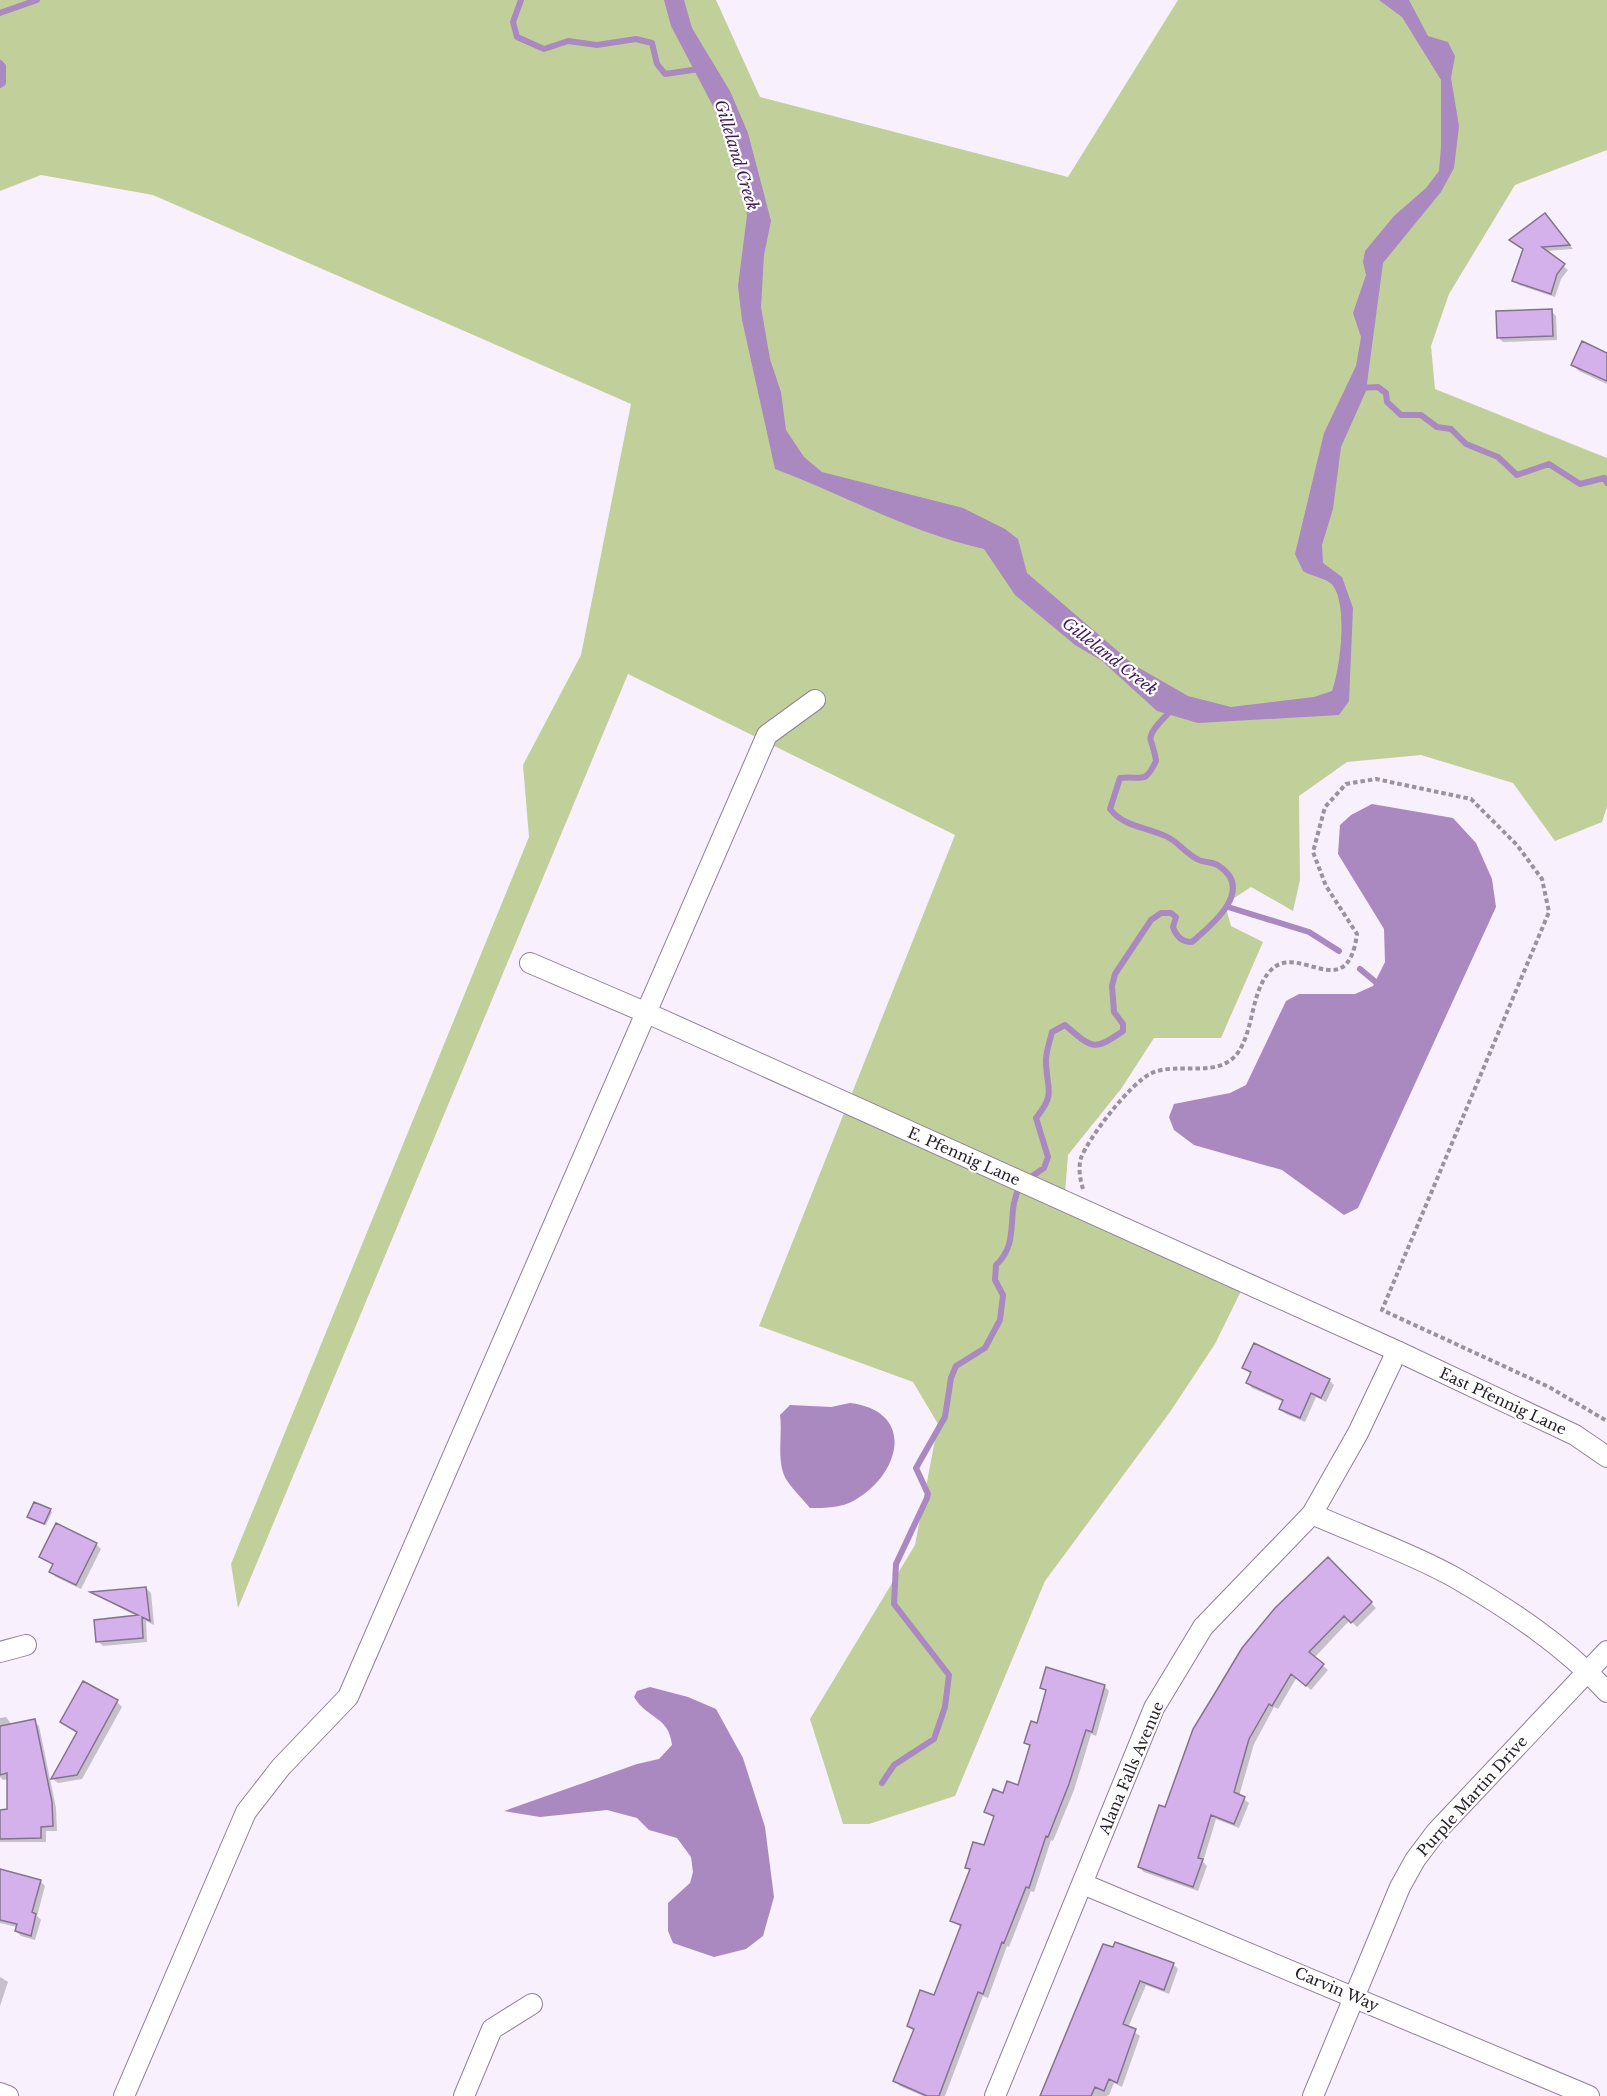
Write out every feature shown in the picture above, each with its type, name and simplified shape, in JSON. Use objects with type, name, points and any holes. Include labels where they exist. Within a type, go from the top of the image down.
[{"type":"street","points":[[124,2096],[246,1812],[280,1767],[348,1697],[767,735],[815,700]]},
{"type":"street","name":"E. Pfennig Lane","points":[[530,963],[647,1013],[1397,1351]]},
{"type":"street","name":"East Pfennig Lane","points":[[1397,1351],[1575,1435],[1607,1457]]},
{"type":"street","name":"Alana Falls Avenue","points":[[995,2096],[1154,1708],[1203,1627],[1312,1514],[1359,1433],[1397,1351]]},
{"type":"street","points":[[1312,1514],[1453,1577],[1536,1630],[1588,1672],[1607,1692]]},
{"type":"street","points":[[0,1652],[26,1644]]},
{"type":"street","name":"Purple Martin Drive","points":[[1313,2096],[1400,1887],[1415,1860],[1444,1823],[1607,1650]]},
{"type":"street","name":"Carvin Way","points":[[1083,1884],[1355,1996],[1589,2096]]},
{"type":"street","points":[[464,2096],[492,2029],[532,2004]]},
{"type":"street","points":[[0,2093],[8,2096]]},
{"type":"path","points":[[1090,1194],[1083,1189],[1079,1178],[1080,1160],[1091,1137],[1121,1101],[1150,1074],[1225,1065],[1239,1051],[1270,970],[1286,963],[1330,971],[1346,966],[1354,953],[1357,934],[1326,886],[1313,852],[1324,807],[1346,784],[1376,779],[1471,799],[1517,845],[1542,879],[1549,912],[1382,1310],[1549,1387],[1607,1421]]},
{"type":"green space","points":[[0,0],[716,0],[760,97],[1068,177],[1178,0],[1607,0],[1607,150],[1515,185],[1449,294],[1431,346],[1435,389],[1607,458],[1607,807],[1602,822],[1555,841],[1513,783],[1421,755],[1347,762],[1299,796],[1300,880],[1293,911],[1251,887],[1225,904],[1231,926],[1263,942],[1221,1038],[1154,1038],[1121,1089],[1068,1155],[1065,1194],[1242,1289],[1215,1344],[1170,1412],[1045,1581],[955,1796],[869,1824],[843,1824],[810,1719],[915,1545],[938,1424],[913,1382],[759,1326],[955,835],[628,674],[238,1608],[231,1564],[529,837],[523,765],[581,655],[631,404],[153,195],[41,175],[0,191]]},
{"type":"water","name":"Gilleland Creek","points":[[664,0],[684,0],[692,28],[730,91],[748,133],[771,221],[764,255],[761,307],[770,359],[781,392],[786,430],[804,457],[822,472],[963,508],[1005,529],[1018,539],[1027,573],[1134,665],[1188,696],[1231,707],[1314,697],[1332,691],[1335,681],[1341,634],[1339,602],[1329,582],[1303,571],[1295,554],[1324,433],[1356,366],[1361,337],[1353,313],[1366,275],[1363,262],[1365,251],[1394,216],[1426,188],[1439,171],[1441,80],[1402,17],[1379,0],[1409,0],[1428,36],[1448,42],[1455,56],[1451,78],[1459,126],[1454,168],[1441,192],[1383,263],[1366,391],[1341,447],[1333,509],[1322,545],[1323,563],[1342,577],[1353,608],[1349,701],[1339,715],[1198,723],[1157,711],[1102,661],[1075,645],[1015,595],[984,549],[904,524],[775,469],[742,320],[738,286],[747,215],[741,172],[715,110],[671,26]]},
{"type":"water","points":[[1372,804],[1453,818],[1476,843],[1492,879],[1496,907],[1358,1208],[1344,1215],[1282,1170],[1194,1145],[1174,1130],[1169,1117],[1174,1104],[1230,1093],[1246,1085],[1286,1001],[1299,994],[1355,994],[1373,986],[1385,962],[1384,929],[1338,854],[1340,825],[1351,815]]},
{"type":"water","points":[[850,1403],[871,1408],[885,1418],[893,1430],[894,1445],[891,1460],[883,1475],[871,1489],[850,1503],[828,1508],[810,1508],[784,1475],[781,1458],[780,1415],[790,1405],[831,1407]]},
{"type":"water","points":[[650,1687],[688,1697],[716,1709],[743,1758],[765,1827],[774,1897],[763,1936],[746,1949],[714,1957],[673,1943],[668,1931],[668,1903],[690,1883],[693,1872],[691,1857],[677,1838],[649,1830],[637,1818],[607,1810],[540,1817],[504,1811],[637,1764],[659,1759],[672,1745],[667,1728],[645,1710],[634,1697],[637,1691]]},
{"type":"building","points":[[1545,213],[1570,245],[1542,247],[1565,264],[1557,274],[1551,294],[1512,281],[1523,249],[1509,240]]},
{"type":"building","points":[[1552,309],[1553,336],[1497,338],[1496,311]]},
{"type":"building","points":[[1582,341],[1607,353],[1607,381],[1571,365]]},
{"type":"building","points":[[1254,1343],[1330,1379],[1321,1398],[1311,1393],[1300,1418],[1279,1409],[1283,1400],[1246,1383],[1251,1372],[1242,1368]]},
{"type":"building","points":[[34,1502],[51,1509],[44,1524],[27,1517]]},
{"type":"building","points":[[56,1523],[97,1543],[76,1585],[49,1572],[53,1564],[39,1557]]},
{"type":"building","points":[[1328,1557],[1372,1602],[1351,1623],[1344,1616],[1309,1652],[1324,1664],[1306,1686],[1291,1674],[1272,1706],[1269,1704],[1249,1739],[1234,1792],[1245,1797],[1234,1824],[1211,1815],[1198,1858],[1203,1859],[1193,1887],[1138,1867],[1159,1805],[1165,1807],[1193,1729],[1242,1648],[1275,1608]]},
{"type":"building","points":[[146,1587],[150,1621],[142,1617],[143,1638],[96,1642],[94,1620],[138,1615],[90,1592]]},
{"type":"building","points":[[1046,1667],[1105,1685],[1092,1732],[1086,1730],[1069,1784],[1048,1837],[1046,1836],[1029,1888],[1026,1887],[1004,1943],[1002,1942],[983,1994],[978,1992],[939,2096],[927,2096],[893,2081],[914,2029],[907,2026],[920,1990],[934,1995],[961,1925],[950,1921],[970,1869],[965,1868],[973,1842],[984,1845],[994,1816],[984,1812],[993,1789],[1003,1793],[1007,1781],[1018,1785],[1030,1745],[1024,1743],[1031,1721],[1037,1723],[1046,1690],[1040,1688]]},
{"type":"building","points":[[83,1681],[118,1700],[77,1775],[51,1779],[77,1732],[60,1722]]},
{"type":"building","points":[[35,1719],[52,1802],[53,1826],[41,1827],[41,1838],[0,1839],[0,1810],[7,1809],[7,1773],[0,1775],[0,1726]]},
{"type":"building","points":[[0,1869],[41,1880],[32,1912],[36,1914],[31,1936],[15,1931],[17,1924],[0,1920]]},
{"type":"building","points":[[1115,1942],[1174,1963],[1164,1990],[1140,1981],[1123,2024],[1136,2029],[1117,2083],[1109,2079],[1104,2091],[1095,2087],[1091,2096],[1040,2096],[1103,1944],[1113,1947]]},
{"type":"waterway","points":[[0,13],[37,0]]},
{"type":"waterway","points":[[521,0],[513,22],[517,37],[544,49],[568,41],[597,45],[636,39],[652,43],[657,64],[665,74],[699,69]]},
{"type":"waterway","points":[[0,63],[3,66],[3,83],[0,85]]},
{"type":"waterway","points":[[1360,388],[1378,387],[1386,393],[1387,402],[1401,415],[1421,415],[1437,427],[1451,429],[1466,444],[1498,457],[1517,475],[1549,464],[1580,484],[1604,478],[1607,483]]},
{"type":"waterway","points":[[1028,1179],[1044,1168],[1048,1157],[1036,1118],[1046,1102],[1049,1091],[1046,1057],[1052,1032],[1065,1025],[1087,1043],[1099,1044],[1123,1031],[1123,1024],[1114,1012],[1112,986],[1115,974],[1151,920],[1161,913],[1171,913],[1176,917],[1173,927],[1176,933],[1182,940],[1192,942],[1219,917],[1232,896],[1233,886],[1229,875],[1219,866],[1197,859],[1168,837],[1127,823],[1110,809],[1120,778],[1142,778],[1152,769],[1156,761],[1151,741],[1152,733],[1172,709]]},
{"type":"waterway","points":[[1228,907],[1309,932],[1339,951]]},
{"type":"waterway","points":[[1360,969],[1378,984]]},
{"type":"waterway","points":[[882,1783],[894,1765],[934,1739],[945,1707],[949,1675],[894,1604],[896,1564],[927,1498],[928,1494],[916,1468],[945,1417],[951,1378],[956,1366],[985,1348],[1000,1320],[1003,1295],[995,1280],[996,1265],[1008,1247],[1013,1206],[1020,1186]]}]
